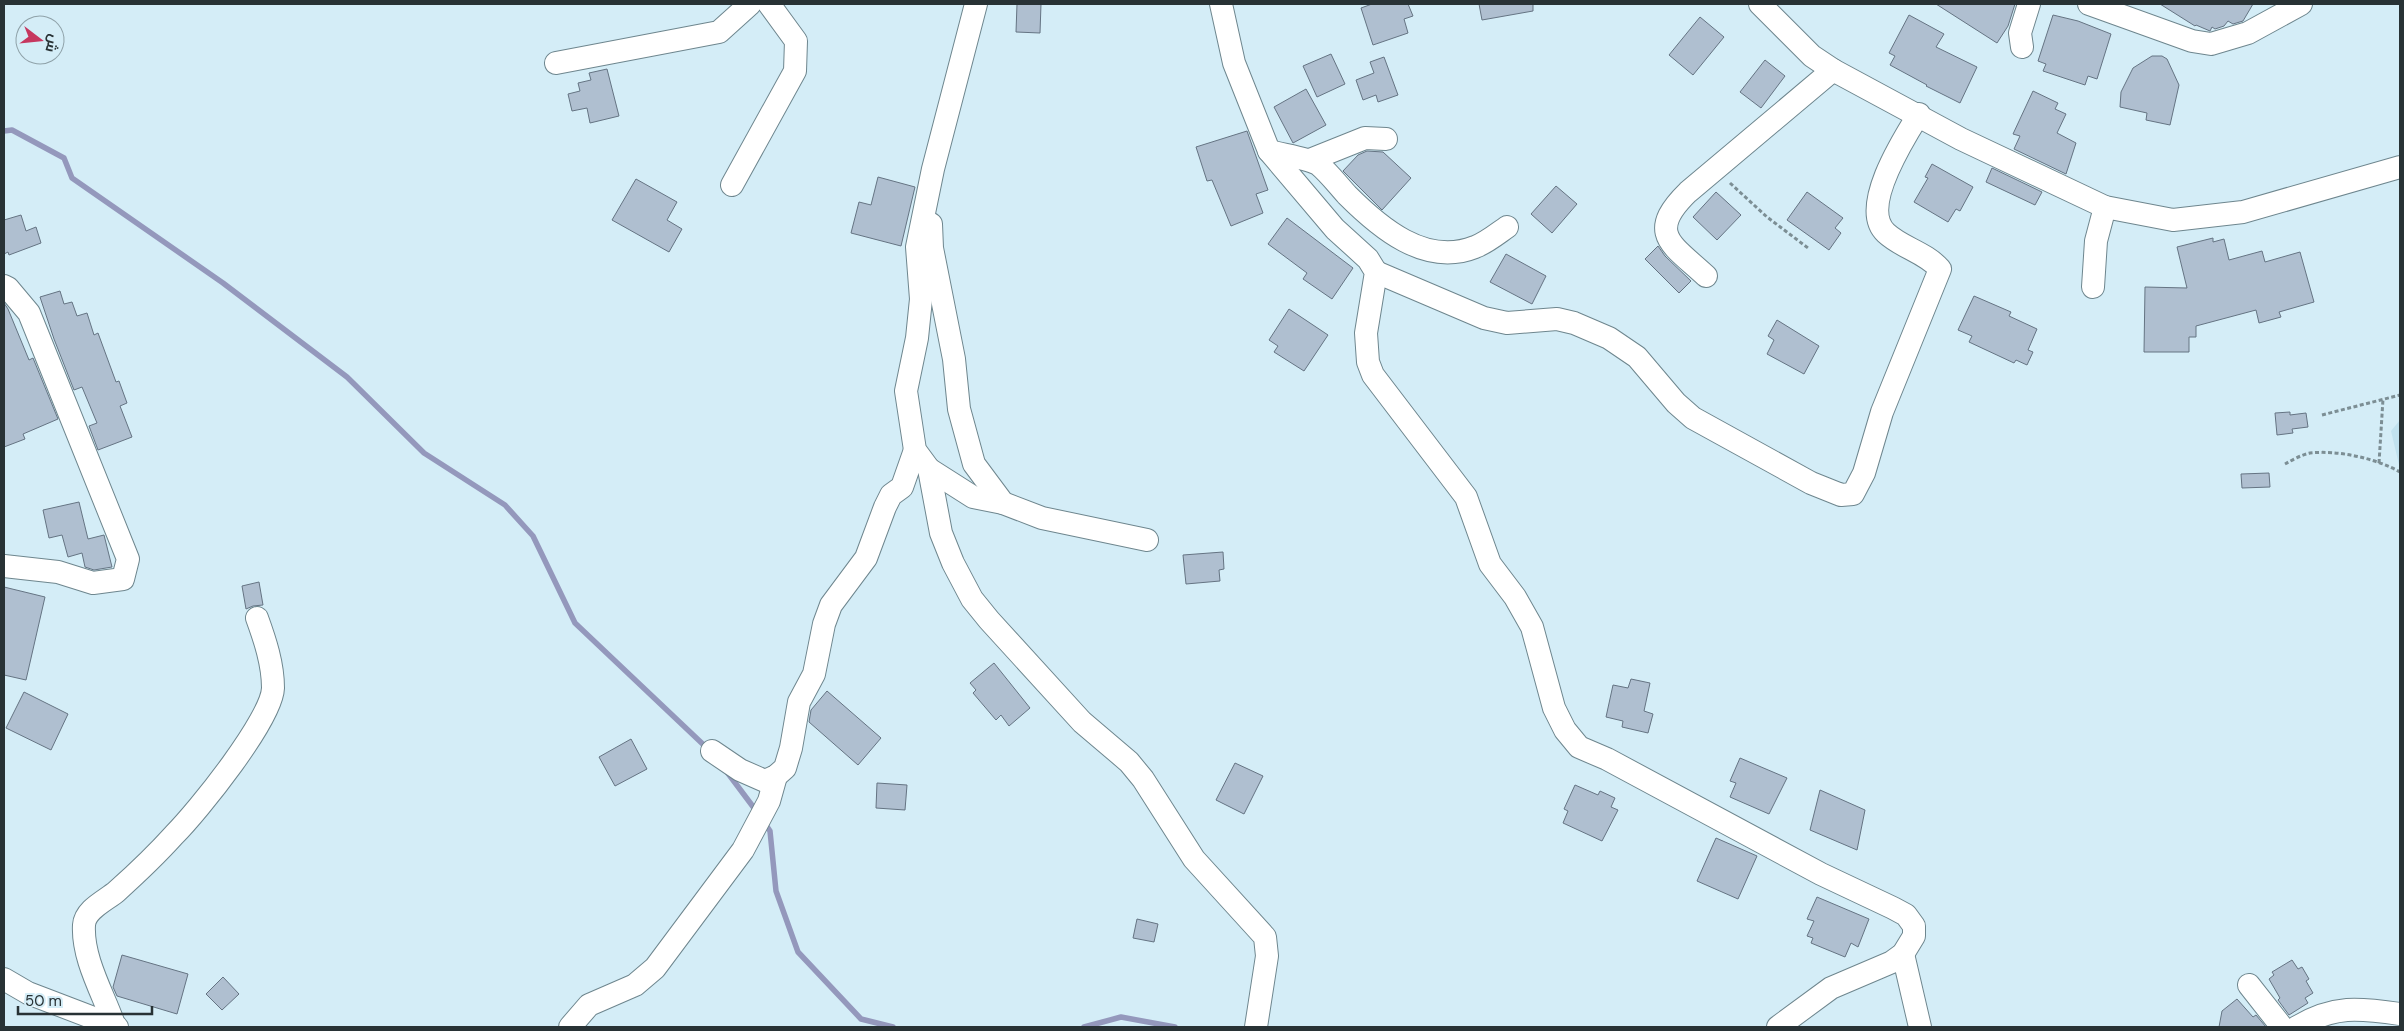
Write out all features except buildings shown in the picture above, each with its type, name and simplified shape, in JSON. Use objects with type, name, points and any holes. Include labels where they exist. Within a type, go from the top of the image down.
[{"type":"street","points":[[556,63],[719,32],[750,4]]},
{"type":"street","points":[[732,185],[795,71],[796,41],[769,4]]},
{"type":"street","points":[[976,4],[958,69],[917,247],[921,299],[917,338],[906,391],[915,450],[929,469],[973,496],[1003,503],[1042,518],[1147,540]]},
{"type":"street","points":[[1760,4],[1812,56],[1833,70],[1919,114],[1961,139],[2105,207],[2173,220],[2244,212],[2400,167]]},
{"type":"street","points":[[2022,48],[2020,33],[2029,4]]},
{"type":"street","points":[[2089,4],[2192,42],[2211,44],[2248,33],[2301,4]]},
{"type":"street","points":[[1228,5],[1234,63],[1269,151],[1335,229],[1368,259],[1376,272],[1366,340],[1368,362],[1373,375],[1466,497],[1490,564],[1515,597],[1532,627],[1554,708],[1565,730],[1579,747],[1615,764],[1821,874],[1906,915],[1914,926],[1914,936],[1903,954],[1892,962],[1831,988],[1778,1027]]},
{"type":"street","points":[[1706,276],[1672,245],[1668,239],[1666,223],[1678,201],[1833,70]]},
{"type":"street","points":[[1376,272],[1484,318],[1507,323],[1557,319],[1574,323],[1609,338],[1637,357],[1676,403],[1693,418],[1811,483],[1841,495],[1852,494],[1864,473],[1882,412],[1940,269],[1931,259],[1886,234],[1879,225],[1877,211],[1888,167],[1919,114]]},
{"type":"street","points":[[1310,160],[1365,138],[1386,139]]},
{"type":"street","points":[[1269,151],[1310,160],[1325,170],[1347,194],[1378,222],[1404,241],[1419,247],[1430,250],[1458,251],[1474,248],[1507,227]]},
{"type":"street","points":[[929,190],[932,248],[954,359],[959,409],[974,464],[1003,503]]},
{"type":"street","points":[[2093,286],[2096,240],[2105,207]]},
{"type":"street","points":[[4,286],[8,288],[29,313],[128,559],[122,579],[93,583],[58,572],[4,566]]},
{"type":"street","points":[[712,751],[740,770],[765,781],[776,776],[785,768],[791,748],[799,702],[814,674],[824,624],[831,605],[866,558],[885,507],[891,495],[902,487],[915,450]]},
{"type":"street","points":[[929,469],[941,533],[953,563],[972,599],[1082,722],[1130,762],[1194,859],[1265,937],[1267,956],[1256,1027]]},
{"type":"street","points":[[116,1027],[88,959],[84,924],[90,911],[111,896],[176,834],[234,762],[262,719],[273,690],[268,651],[257,618]]},
{"type":"street","points":[[570,1027],[589,1005],[635,985],[655,968],[743,850],[769,801],[776,776]]},
{"type":"street","points":[[1903,954],[1920,1027]]},
{"type":"street","points":[[4,979],[28,993],[116,1027]]},
{"type":"street","points":[[2248,985],[2282,1027]]},
{"type":"street","points":[[2297,1027],[2320,1015],[2342,1009],[2367,1009],[2400,1014]]},
{"type":"path","points":[[1714,169],[1767,217],[1808,248]]},
{"type":"path","points":[[2322,415],[2400,395]]},
{"type":"path","points":[[2379,463],[2383,399]]},
{"type":"path","points":[[2285,464],[2308,454],[2319,453],[2352,456],[2379,463],[2400,472]]},
{"type":"shaded area","points":[[2400,420],[2400,469],[2391,431]]},
{"type":"waterway","points":[[4,131],[12,130],[64,158],[72,178],[223,283],[347,377],[424,453],[505,505],[533,536],[575,623],[708,749]]},
{"type":"waterway","points":[[727,772],[757,812]]},
{"type":"waterway","points":[[764,822],[770,831],[776,891],[798,952],[861,1019],[893,1027]]},
{"type":"waterway","points":[[1084,1027],[1121,1017],[1175,1027]]}]
